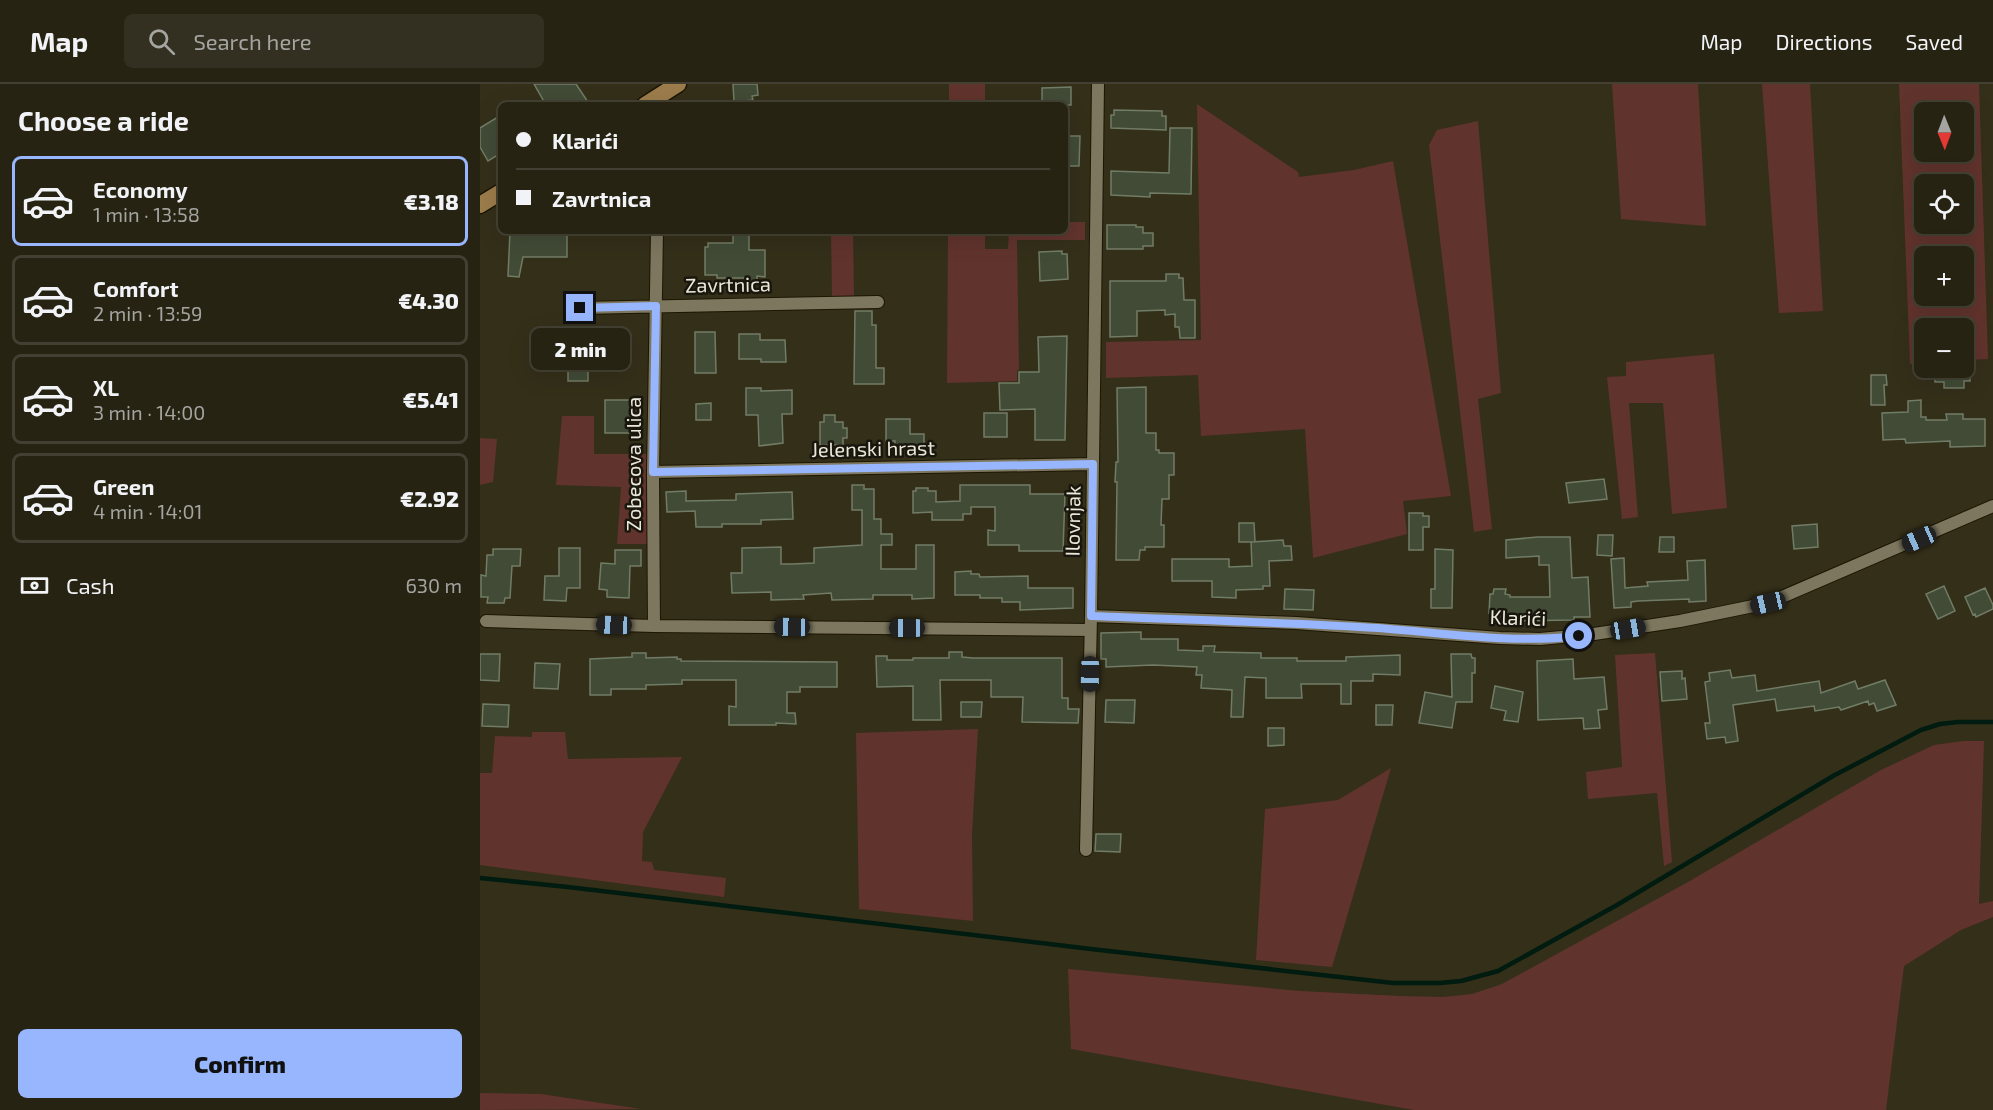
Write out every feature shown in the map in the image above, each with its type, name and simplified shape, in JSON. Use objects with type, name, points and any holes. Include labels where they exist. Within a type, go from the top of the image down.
[{"type":"main road","points":[[650,102],[678,84]]},
{"type":"main road","points":[[480,205],[498,194]]},
{"type":"street","name":"Ilovnjak","points":[[1086,850],[1098,84]]},
{"type":"street","name":"Zobecova ulica","points":[[654,626],[653,472],[657,234]]},
{"type":"street","name":"Zavrtnica","points":[[580,308],[878,302]]},
{"type":"street","name":"Jelenski hrast","points":[[653,472],[1093,464]]},
{"type":"street","name":"Klarići","points":[[1091,616],[1296,623],[1500,638],[1574,637],[1680,621],[1768,603],[1993,506]]},
{"type":"street","points":[[486,621],[654,626],[1090,630]]},
{"type":"shaded area","points":[[949,84],[985,84],[985,102],[949,102]]},
{"type":"shaded area","points":[[1612,84],[1698,84],[1706,226],[1621,219]]},
{"type":"shaded area","points":[[1762,84],[1810,84],[1823,311],[1779,313]]},
{"type":"shaded area","points":[[1899,84],[1979,84],[1988,359],[1974,360],[1974,318],[1914,318],[1914,364],[1910,364]]},
{"type":"shaded area","points":[[1197,104],[1298,172],[1299,177],[1354,170],[1393,161],[1451,496],[1403,501],[1407,534],[1313,558],[1305,429],[1201,436],[1198,375],[1106,378],[1106,342],[1201,340]]},
{"type":"shaded area","points":[[1478,121],[1501,393],[1478,399],[1492,529],[1474,532],[1429,145],[1437,130]]},
{"type":"shaded area","points":[[1068,222],[1085,222],[1085,240],[1017,240],[1019,370],[1017,370],[1017,381],[947,383],[948,234],[985,234],[985,249],[1008,249],[1009,234],[1068,234]]},
{"type":"shaded area","points":[[831,234],[853,234],[854,296],[832,297]]},
{"type":"shaded area","points":[[1714,354],[1727,508],[1672,514],[1663,403],[1629,403],[1638,517],[1622,519],[1607,377],[1626,376],[1626,362]]},
{"type":"shaded area","points":[[562,416],[594,416],[594,454],[648,454],[648,544],[617,544],[621,487],[556,485]]},
{"type":"shaded area","points":[[480,438],[497,439],[493,482],[480,485]]},
{"type":"shaded area","points":[[1655,653],[1672,862],[1664,866],[1657,793],[1588,799],[1586,772],[1622,767],[1615,655]]},
{"type":"shaded area","points":[[978,729],[972,835],[973,921],[859,909],[856,733]]},
{"type":"shaded area","points":[[532,732],[565,732],[568,759],[682,757],[643,832],[642,861],[652,862],[654,870],[726,878],[724,897],[480,865],[480,773],[492,773],[495,736],[532,737]]},
{"type":"shaded area","points":[[1984,741],[1979,904],[1993,901],[1993,917],[1961,930],[1904,966],[1886,1110],[1414,1110],[1071,1049],[1068,969],[1300,991],[1400,996],[1443,997],[1472,994],[1502,984],[1688,882],[1881,770],[1934,745]]},
{"type":"shaded area","points":[[1391,768],[1332,967],[1256,960],[1265,809],[1338,800]]},
{"type":"shaded area","points":[[480,1093],[541,1094],[641,1109],[480,1110]]},
{"type":"building","points":[[534,84],[576,84],[588,102],[544,102]]},
{"type":"building","points":[[733,84],[757,84],[758,95],[752,96],[753,100],[734,102]]},
{"type":"building","points":[[1071,87],[1071,105],[1068,105],[1068,102],[1042,102],[1042,88]]},
{"type":"building","points":[[1114,110],[1162,111],[1162,116],[1166,116],[1166,130],[1111,128],[1111,115],[1114,115]]},
{"type":"building","points":[[498,117],[498,155],[488,161],[480,147],[480,128]]},
{"type":"building","points":[[1170,128],[1192,128],[1191,194],[1150,193],[1150,197],[1111,195],[1111,171],[1169,173]]},
{"type":"building","points":[[1068,136],[1080,136],[1079,166],[1068,166]]},
{"type":"building","points":[[1107,225],[1143,227],[1143,233],[1153,233],[1153,246],[1143,246],[1143,249],[1107,249]]},
{"type":"building","points":[[510,234],[567,234],[567,257],[523,257],[519,277],[508,276]]},
{"type":"building","points":[[733,234],[749,234],[749,250],[765,250],[765,277],[757,276],[757,281],[746,281],[746,278],[717,278],[717,275],[705,275],[705,247],[708,247],[708,243],[733,243]]},
{"type":"building","points":[[1062,251],[1062,254],[1067,254],[1068,279],[1040,281],[1039,252]]},
{"type":"building","points":[[1166,274],[1179,274],[1179,278],[1183,278],[1184,300],[1195,300],[1195,338],[1180,338],[1179,327],[1175,327],[1175,314],[1165,315],[1165,310],[1137,311],[1137,336],[1110,337],[1110,281],[1166,281]]},
{"type":"building","points":[[855,311],[872,311],[872,325],[876,325],[876,368],[884,368],[884,384],[854,384]]},
{"type":"building","points":[[607,331],[627,331],[631,335],[628,344],[628,366],[588,366],[588,381],[568,381],[568,370],[563,370],[565,347],[603,349],[603,335],[607,335]]},
{"type":"building","points":[[695,332],[715,332],[716,373],[695,373]]},
{"type":"building","points":[[739,334],[760,334],[760,340],[785,340],[786,362],[739,359]]},
{"type":"building","points":[[1067,336],[1065,440],[1035,440],[1035,409],[1000,410],[999,383],[1019,383],[1019,372],[1039,372],[1038,337]]},
{"type":"building","points":[[1871,375],[1886,375],[1885,405],[1871,405]]},
{"type":"building","points":[[1935,378],[1970,378],[1970,381],[1964,381],[1964,388],[1944,388],[1944,382],[1935,382]]},
{"type":"building","points":[[1146,387],[1146,433],[1156,433],[1156,450],[1159,450],[1159,453],[1174,453],[1174,475],[1169,475],[1169,499],[1162,499],[1161,525],[1164,525],[1164,547],[1145,547],[1145,550],[1140,550],[1139,560],[1116,560],[1117,388]]},
{"type":"building","points":[[746,388],[761,388],[761,391],[792,390],[792,414],[782,414],[783,443],[759,446],[758,415],[746,415]]},
{"type":"building","points":[[605,400],[633,400],[633,433],[605,433]]},
{"type":"building","points":[[1921,400],[1921,417],[1926,417],[1926,420],[1947,420],[1946,414],[1963,414],[1963,419],[1985,419],[1985,446],[1950,447],[1950,441],[1906,443],[1905,439],[1883,440],[1882,413],[1908,412],[1908,401]]},
{"type":"building","points":[[711,403],[711,420],[696,420],[696,404]]},
{"type":"building","points":[[984,413],[1007,413],[1007,437],[984,437]]},
{"type":"building","points":[[824,415],[835,415],[835,422],[843,422],[843,428],[847,428],[847,438],[843,438],[843,445],[820,445],[820,422],[824,422]]},
{"type":"building","points":[[886,419],[910,419],[910,434],[924,434],[924,445],[895,445],[895,441],[886,441]]},
{"type":"building","points":[[1604,479],[1607,499],[1569,503],[1566,483]]},
{"type":"building","points":[[852,485],[864,485],[864,489],[874,489],[874,519],[881,519],[881,534],[892,534],[892,545],[881,545],[881,569],[916,569],[916,545],[934,545],[934,598],[912,599],[912,595],[873,595],[873,599],[832,600],[831,593],[803,595],[804,599],[771,600],[771,592],[732,593],[731,573],[742,573],[742,548],[781,547],[781,564],[792,564],[814,563],[814,548],[862,545],[862,510],[852,510]]},
{"type":"building","points":[[960,485],[1030,485],[1030,494],[1065,494],[1063,551],[1019,551],[1019,545],[988,545],[988,530],[995,531],[995,507],[971,507],[971,514],[963,514],[963,520],[932,520],[932,512],[913,513],[913,491],[916,491],[916,488],[936,491],[936,502],[960,501]]},
{"type":"building","points":[[686,491],[686,501],[736,500],[736,494],[792,492],[793,519],[761,520],[761,524],[696,527],[695,511],[667,512],[666,492]]},
{"type":"building","points":[[1409,513],[1423,513],[1423,516],[1429,516],[1429,527],[1423,527],[1423,550],[1409,550]]},
{"type":"building","points":[[1239,523],[1254,523],[1255,542],[1239,542]]},
{"type":"building","points":[[1817,524],[1818,547],[1794,549],[1792,526]]},
{"type":"building","points":[[1598,535],[1613,535],[1612,556],[1597,555]]},
{"type":"building","points":[[1570,537],[1572,578],[1588,577],[1590,617],[1574,617],[1574,620],[1513,621],[1513,614],[1489,613],[1490,594],[1493,594],[1494,589],[1506,589],[1505,594],[1510,597],[1550,597],[1549,565],[1539,565],[1539,556],[1506,558],[1506,540]]},
{"type":"building","points":[[1660,537],[1674,537],[1674,552],[1659,552]]},
{"type":"building","points":[[1283,540],[1284,546],[1291,546],[1292,560],[1269,561],[1270,586],[1263,586],[1263,589],[1236,590],[1236,598],[1212,597],[1212,581],[1172,581],[1172,559],[1229,559],[1229,567],[1252,566],[1251,542]]},
{"type":"building","points":[[559,548],[580,548],[580,588],[567,588],[566,601],[544,600],[545,576],[559,576]]},
{"type":"building","points":[[493,549],[521,549],[520,566],[512,566],[510,598],[505,598],[504,603],[487,603],[488,597],[481,597],[481,575],[486,576],[487,555],[493,555]]},
{"type":"building","points":[[1435,549],[1453,550],[1452,608],[1431,608],[1431,589],[1435,589]]},
{"type":"building","points":[[615,550],[641,550],[641,566],[630,566],[629,598],[607,597],[607,590],[599,589],[601,563],[615,564]]},
{"type":"building","points":[[1624,558],[1625,588],[1648,586],[1647,582],[1688,580],[1687,561],[1705,560],[1706,601],[1689,602],[1689,599],[1638,601],[1631,602],[1631,607],[1614,608],[1611,559]]},
{"type":"building","points":[[971,571],[971,574],[979,574],[980,577],[1028,576],[1028,588],[1073,588],[1073,608],[1020,610],[1020,602],[1002,602],[1002,598],[980,598],[980,595],[955,595],[955,572]]},
{"type":"building","points":[[1944,586],[1955,611],[1938,619],[1926,594]]},
{"type":"building","points":[[1985,588],[1993,609],[1976,617],[1965,597]]},
{"type":"building","points":[[1285,589],[1314,590],[1313,610],[1284,609]]},
{"type":"building","points":[[1141,632],[1141,639],[1178,639],[1178,650],[1203,651],[1203,646],[1215,646],[1214,652],[1261,653],[1261,658],[1346,661],[1346,657],[1400,655],[1400,675],[1373,674],[1373,681],[1351,681],[1351,704],[1341,704],[1341,684],[1301,684],[1302,698],[1266,698],[1266,678],[1245,677],[1243,717],[1231,717],[1232,690],[1201,688],[1202,675],[1196,675],[1197,667],[1153,665],[1106,667],[1106,659],[1101,659],[1101,633]]},
{"type":"building","points":[[949,652],[962,652],[962,657],[973,658],[1062,658],[1062,698],[1068,698],[1068,709],[1079,709],[1078,723],[1022,722],[1023,697],[991,697],[991,680],[940,680],[941,720],[913,720],[913,686],[877,687],[876,656],[887,656],[887,660],[913,660],[913,658],[949,658]]},
{"type":"building","points":[[632,653],[646,653],[646,658],[677,657],[681,661],[837,662],[837,687],[800,687],[800,692],[787,692],[787,713],[795,713],[796,724],[776,723],[776,725],[729,725],[729,706],[736,707],[736,680],[682,680],[682,684],[646,685],[646,689],[611,689],[611,695],[590,695],[590,659],[632,657]]},
{"type":"building","points":[[480,654],[500,654],[499,681],[480,680]]},
{"type":"building","points":[[1451,654],[1471,654],[1472,658],[1475,658],[1475,673],[1472,673],[1472,702],[1456,702],[1452,728],[1419,723],[1425,692],[1452,697]]},
{"type":"building","points":[[1573,659],[1574,679],[1604,677],[1607,709],[1598,710],[1600,728],[1584,729],[1583,718],[1538,720],[1537,661]]},
{"type":"building","points":[[535,663],[560,664],[558,689],[534,688]]},
{"type":"building","points":[[1730,670],[1732,678],[1755,675],[1757,691],[1819,681],[1821,693],[1855,681],[1858,689],[1885,680],[1896,705],[1877,711],[1874,703],[1869,705],[1868,701],[1841,710],[1839,707],[1815,711],[1814,706],[1777,711],[1775,699],[1733,705],[1738,741],[1726,743],[1725,737],[1707,739],[1705,723],[1710,723],[1705,682],[1710,681],[1709,673]]},
{"type":"building","points":[[1682,671],[1687,699],[1662,701],[1660,672]]},
{"type":"building","points":[[1495,686],[1523,692],[1518,722],[1504,720],[1506,711],[1491,708]]},
{"type":"building","points":[[1106,700],[1135,700],[1134,723],[1105,722]]},
{"type":"building","points":[[961,702],[982,702],[981,717],[961,717]]},
{"type":"building","points":[[483,704],[509,705],[508,727],[482,726]]},
{"type":"building","points":[[1376,705],[1393,705],[1392,725],[1376,725]]},
{"type":"building","points":[[1268,728],[1284,728],[1284,745],[1268,746]]},
{"type":"building","points":[[1096,834],[1121,834],[1120,852],[1095,851]]},
{"type":"waterway","points":[[480,878],[1393,983],[1461,981],[1498,971],[1617,905],[1833,776],[1921,730],[1940,724],[1993,722]]},
{"type":"route","points":[[580,308],[656,306],[653,472],[1093,464],[1091,616],[1296,623],[1500,638],[1540,639],[1579,636]]}]
